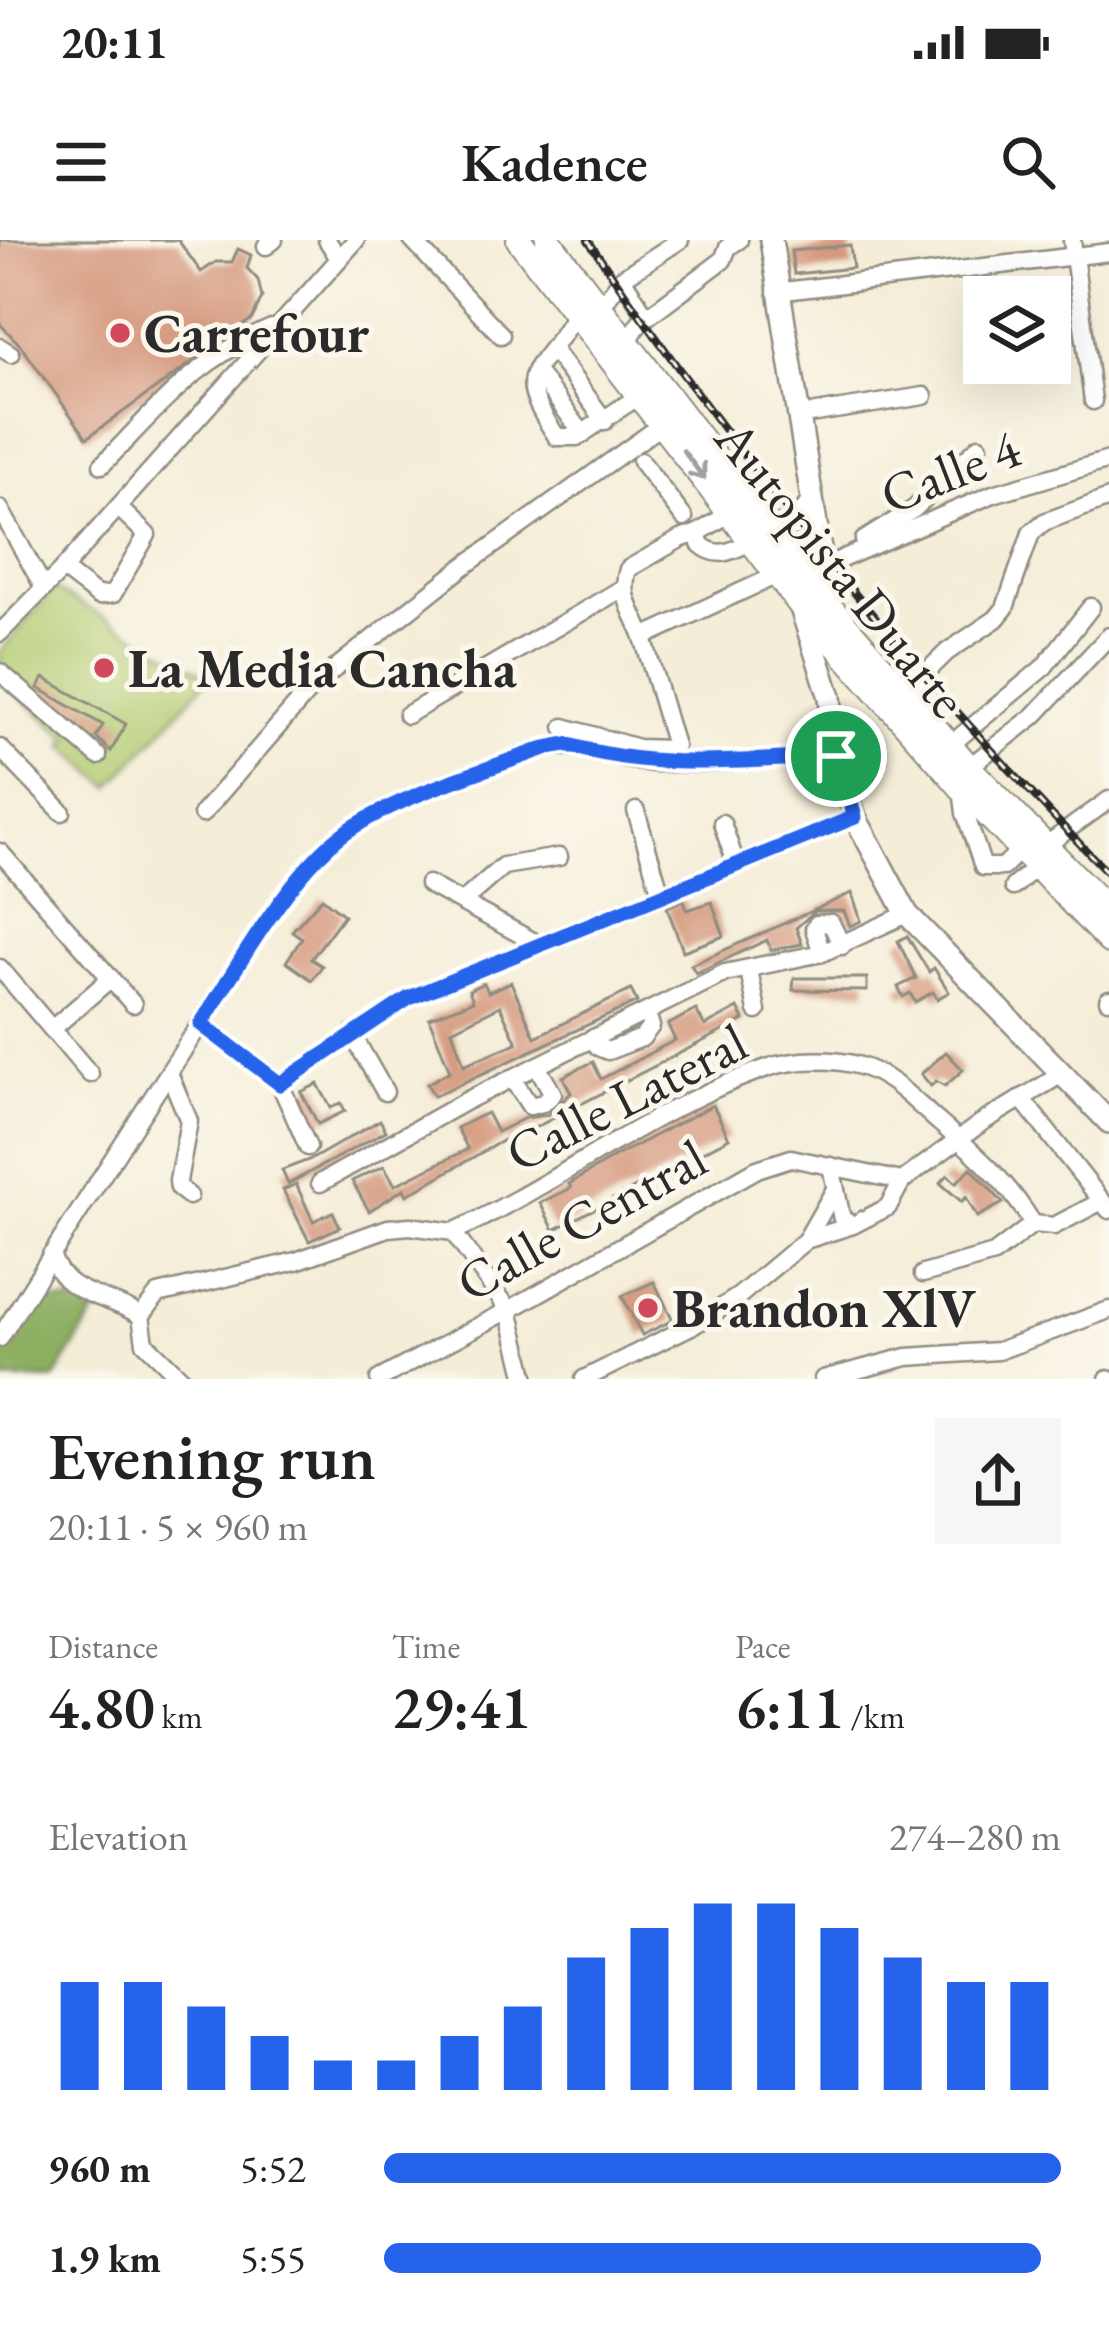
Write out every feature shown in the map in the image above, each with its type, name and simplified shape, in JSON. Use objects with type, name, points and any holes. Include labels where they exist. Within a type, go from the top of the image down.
[{"type":"highway","name":"Autopista Duarte","points":[[520,240],[627,343],[760,534],[950,745],[966,778]]},
{"type":"highway","name":"Autopista Duarte","points":[[548,240],[639,396],[730,513],[760,534],[777,574],[799,603],[874,688],[966,778],[1109,941]]},
{"type":"highway","name":"Autopista Duarte","points":[[1034,854],[1109,911]]},
{"type":"main road","points":[[771,240],[829,606]]},
{"type":"main road","points":[[760,534],[795,525],[811,503]]},
{"type":"main road","points":[[799,603],[830,698],[836,756],[855,817],[907,914],[1109,1122]]},
{"type":"main road","points":[[830,698],[837,687],[846,684],[874,688]]},
{"type":"street","points":[[327,240],[338,257]]},
{"type":"street","points":[[0,633],[63,569],[356,240]]},
{"type":"street","points":[[412,240],[501,335]]},
{"type":"street","points":[[639,396],[583,434],[536,371],[622,278],[680,240]]},
{"type":"street","points":[[711,240],[723,260]]},
{"type":"street","points":[[627,343],[646,317],[723,260],[728,247],[739,240]]},
{"type":"street","points":[[1074,248],[1093,401]]},
{"type":"street","points":[[776,292],[1074,248],[1109,252]]},
{"type":"street","points":[[622,278],[646,317]]},
{"type":"street","points":[[102,465],[185,379],[230,346],[279,326]]},
{"type":"street","points":[[552,349],[605,421]]},
{"type":"street","points":[[796,416],[924,396]]},
{"type":"street","points":[[202,814],[313,686],[463,567],[663,424]]},
{"type":"street","points":[[822,563],[914,509],[979,446]]},
{"type":"street","points":[[641,460],[683,518]]},
{"type":"street","name":"Calle 4","points":[[822,563],[993,494],[1109,460]]},
{"type":"street","points":[[905,693],[947,652],[1005,608],[1031,533],[1044,522],[1109,498]]},
{"type":"street","points":[[63,569],[98,596],[113,594],[147,535],[118,507]]},
{"type":"street","points":[[0,509],[44,588]]},
{"type":"street","points":[[564,727],[638,748],[675,746],[643,637],[623,588],[628,569],[730,513]]},
{"type":"street","points":[[698,533],[704,548],[719,554],[760,534]]},
{"type":"street","points":[[643,637],[777,574]]},
{"type":"street","points":[[406,715],[623,588]]},
{"type":"street","points":[[950,745],[1044,668],[1090,607]]},
{"type":"street","points":[[1109,636],[1034,716],[966,778],[965,813],[983,867],[1003,867],[1034,854],[1109,800]]},
{"type":"street","points":[[0,673],[98,756]]},
{"type":"street","points":[[0,1338],[295,884],[352,827],[399,804],[566,744],[606,757],[654,763],[836,756]]},
{"type":"street","points":[[0,748],[62,812]]},
{"type":"street","points":[[635,811],[661,894]]},
{"type":"street","points":[[280,1084],[409,998],[855,817]]},
{"type":"street","points":[[722,823],[736,863]]},
{"type":"street","points":[[0,852],[133,1004]]},
{"type":"street","points":[[1013,887],[1034,854]]},
{"type":"street","points":[[462,902],[502,866],[560,857]]},
{"type":"street","points":[[428,884],[538,944]]},
{"type":"street","points":[[320,1183],[512,1078],[725,973],[822,953],[907,914]]},
{"type":"street","points":[[822,953],[814,928],[817,924],[832,923],[842,946]]},
{"type":"street","points":[[0,968],[90,1074]]},
{"type":"street","points":[[748,970],[757,1011]]},
{"type":"street","points":[[52,1029],[111,978]]},
{"type":"street","points":[[201,1024],[280,1084],[308,1147]]},
{"type":"street","points":[[352,1034],[386,1091]]},
{"type":"street","name":"Calle Lateral","points":[[453,1232],[698,1100],[773,1066],[820,1061],[856,1064],[881,1074],[962,1140],[1012,1192],[1034,1224]]},
{"type":"street","points":[[512,1078],[530,1106],[543,1103],[553,1094],[537,1066]]},
{"type":"street","points":[[169,1072],[189,1116],[178,1181],[189,1196]]},
{"type":"street","points":[[806,1240],[888,1208],[902,1181],[981,1123],[1062,1074]]},
{"type":"street","points":[[923,1274],[994,1254],[1034,1224],[1054,1226],[1106,1205],[1021,1098]]},
{"type":"street","name":"Calle Central","points":[[379,1379],[757,1169],[791,1158],[902,1181]]},
{"type":"street","points":[[830,1166],[842,1219],[853,1225]]},
{"type":"street","points":[[584,1379],[701,1321],[740,1296],[806,1240],[834,1191]]},
{"type":"street","points":[[182,1379],[145,1343],[141,1316],[158,1294],[296,1261],[388,1228],[410,1226],[453,1232],[509,1310],[526,1379]]},
{"type":"street","points":[[51,1255],[58,1276],[141,1316]]},
{"type":"street","points":[[823,1379],[907,1358],[998,1351],[1109,1310]]},
{"type":"green space","points":[[54,589],[210,677],[110,787],[63,745],[70,739],[0,680],[0,652]]},
{"type":"green space","points":[[33,1300],[101,1304],[54,1379],[0,1379],[0,1358]]},
{"type":"building","name":"Carrefour","points":[[0,240],[178,240],[201,272],[216,262],[232,262],[238,249],[251,255],[247,268],[258,280],[262,298],[252,319],[87,438],[0,324]]},
{"type":"building","points":[[850,245],[853,268],[794,274],[791,251]]},
{"type":"building","points":[[44,678],[126,724],[111,751],[96,737],[103,725],[38,688]]},
{"type":"building","points":[[852,893],[861,921],[850,926],[844,911],[815,911],[796,928],[802,944],[771,950],[767,940],[696,973],[691,965]]},
{"type":"building","points":[[322,898],[344,915],[311,959],[322,966],[312,980],[286,962],[302,938],[292,931]]},
{"type":"building","points":[[684,900],[687,910],[712,902],[724,936],[683,951],[667,907]]},
{"type":"building","points":[[907,936],[929,972],[934,968],[949,992],[937,999],[933,992],[915,1002],[910,993],[903,997],[898,987],[916,978],[898,941]]},
{"type":"building","points":[[794,978],[867,978],[867,991],[793,990]]},
{"type":"building","points":[[511,982],[535,1037],[631,990],[637,1002],[434,1096],[427,1084],[450,1071],[429,1018],[473,1001],[469,990],[484,983],[488,992]],"holes":[[[500,1006],[517,1043],[464,1065],[452,1030]]]},
{"type":"building","points":[[738,1008],[744,1020],[507,1138],[407,1195],[404,1189],[369,1211],[352,1181],[384,1166],[395,1185],[468,1149],[457,1128],[470,1121],[487,1113],[497,1132],[525,1118],[547,1115],[571,1093],[563,1077],[593,1062],[601,1079],[675,1040],[668,1025],[684,1016],[696,1010],[705,1026]]},
{"type":"building","points":[[946,1052],[963,1070],[945,1086],[936,1081],[931,1086],[921,1074]]},
{"type":"building","points":[[318,1084],[331,1108],[341,1103],[345,1111],[318,1124],[301,1092]]},
{"type":"building","points":[[713,1105],[729,1138],[554,1230],[540,1203]]},
{"type":"building","points":[[380,1120],[386,1131],[288,1184],[282,1170],[314,1158]]},
{"type":"building","points":[[971,1168],[1003,1203],[977,1217],[966,1197],[962,1202],[940,1183],[948,1175],[956,1183]]},
{"type":"building","points":[[296,1184],[313,1221],[333,1212],[340,1227],[309,1241],[283,1190]]},
{"type":"building","name":"Brandon XlV","points":[[654,1282],[673,1320],[642,1335],[622,1296]]},
{"type":"railway","points":[[588,240],[707,407],[834,569],[968,724],[1109,874]]},
{"type":"place","name":"Carrefour","points":[[120,333]]},
{"type":"place","name":"La Media Cancha","points":[[104,668]]},
{"type":"place","name":"Brandon XlV","points":[[648,1308]]},
{"type":"route","points":[[566,744],[606,757],[654,763],[836,756],[855,817],[409,998],[280,1084],[201,1024],[295,884],[324,851],[352,827],[399,804],[566,744]]}]
